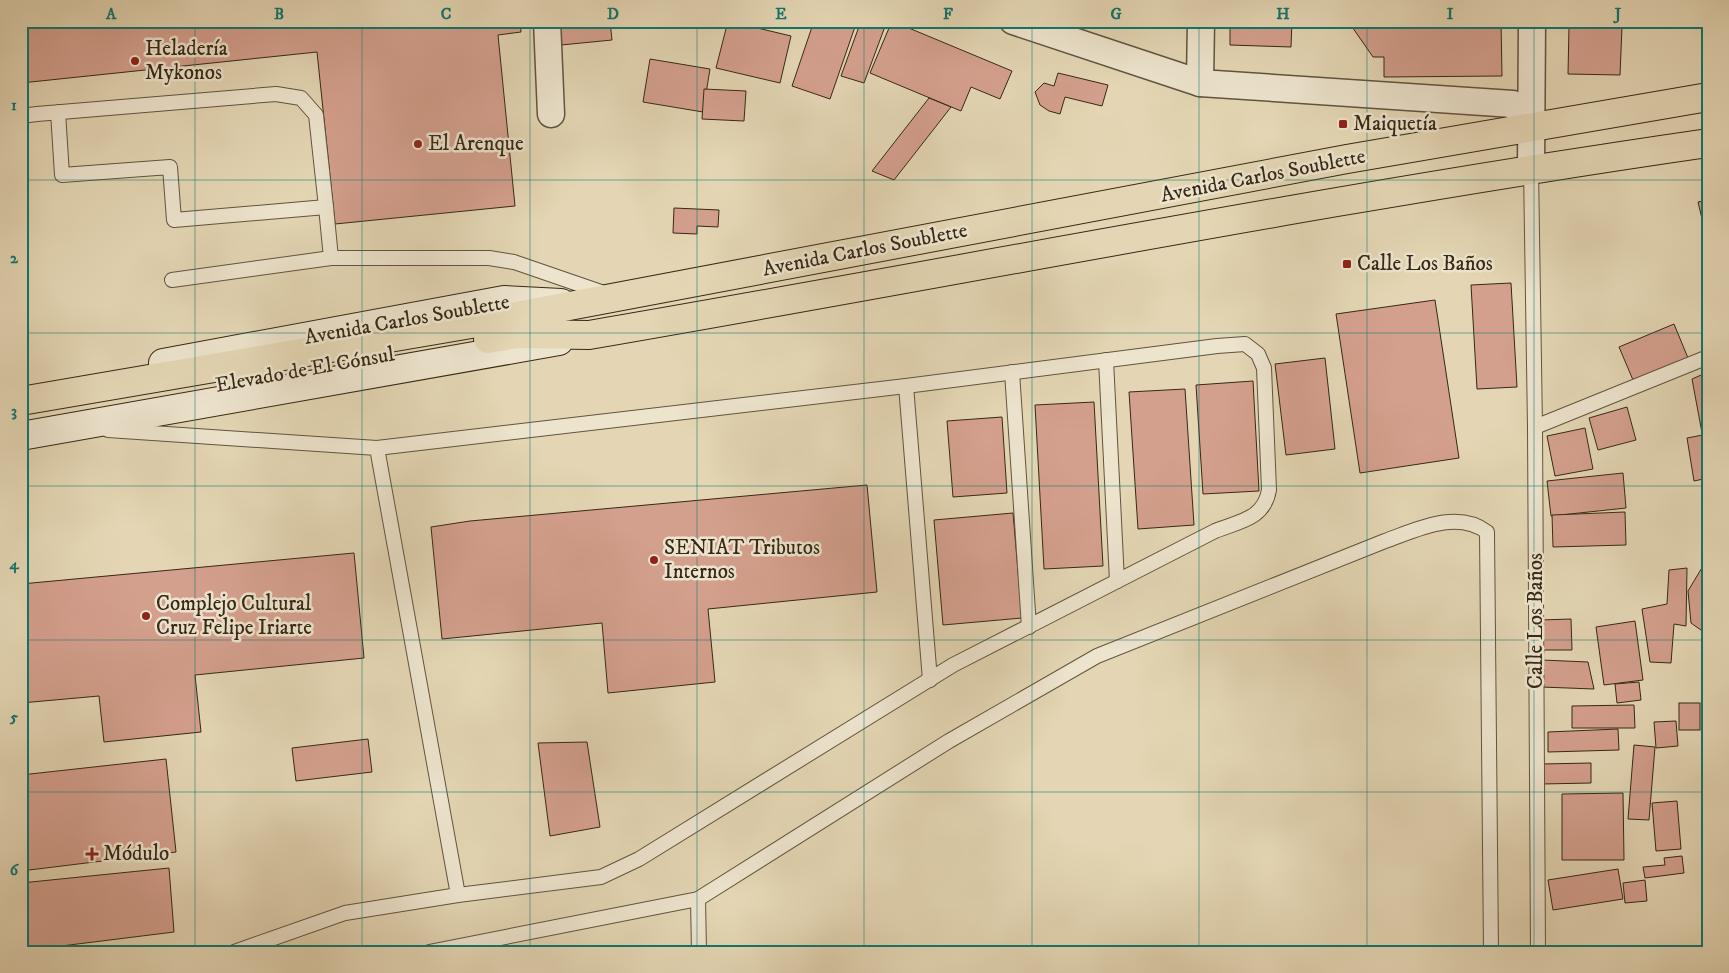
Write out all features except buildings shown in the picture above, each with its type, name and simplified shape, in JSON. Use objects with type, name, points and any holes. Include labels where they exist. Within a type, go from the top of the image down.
[{"type":"main road","name":"Avenida Carlos Soublette","points":[[580,304],[1347,159],[1708,97]]},
{"type":"main road","name":"Avenida Carlos Soublette","points":[[589,336],[1532,169],[1708,143]]},
{"type":"main road","name":"Elevado de El Cónsul","points":[[21,401],[580,304]]},
{"type":"main road","name":"Elevado de El Cónsul","points":[[21,418],[518,334],[589,336]]},
{"type":"street","points":[[547,21],[552,114]]},
{"type":"street","points":[[1013,21],[1200,83],[1513,104],[1531,128]]},
{"type":"street","points":[[1200,83],[1201,21]]},
{"type":"street","name":"Calle Los Baños","points":[[1532,21],[1532,169]]},
{"type":"street","name":"Avenida Carlos Soublette","points":[[21,390],[504,300],[580,304]]},
{"type":"street","name":"Avenida Carlos Soublette","points":[[21,436],[589,336]]},
{"type":"lane","points":[[21,116],[276,94],[301,98],[316,115],[332,258]]},
{"type":"lane","points":[[58,112],[62,175],[170,167],[174,220],[326,207]]},
{"type":"lane","name":"Calle Los Baños","points":[[1532,169],[1538,952]]},
{"type":"lane","points":[[172,280],[332,258],[497,260],[514,262],[616,297]]},
{"type":"lane","points":[[70,428],[377,448],[1245,344],[1258,354],[1264,368],[1269,490],[1266,504],[1257,514],[1215,531],[930,680],[639,859],[601,878],[458,895],[345,913],[234,952]]},
{"type":"lane","points":[[1535,427],[1708,357]]},
{"type":"lane","points":[[1106,360],[1117,581]]},
{"type":"lane","points":[[1012,372],[1029,627]]},
{"type":"lane","points":[[906,386],[930,680]]},
{"type":"lane","points":[[377,448],[458,895]]},
{"type":"lane","points":[[429,952],[698,898],[949,741],[1097,656],[1385,541],[1434,524],[1458,522],[1476,524],[1487,532],[1491,952]]},
{"type":"lane","points":[[698,898],[699,952]]},
{"type":"place","name":"Heladería Mykonos","points":[[135,61]]},
{"type":"place","name":"Maiquetía","points":[[1343,124]]},
{"type":"place","name":"El Arenque","points":[[418,144]]},
{"type":"place","name":"Calle Los Baños","points":[[1347,264]]},
{"type":"place","name":"SENIAT Tributos Internos","points":[[654,560]]},
{"type":"place","name":"Complejo Cultural Cruz Felipe Iriarte","points":[[146,616]]},
{"type":"place","name":"Módulo","points":[[92,854]]}]
